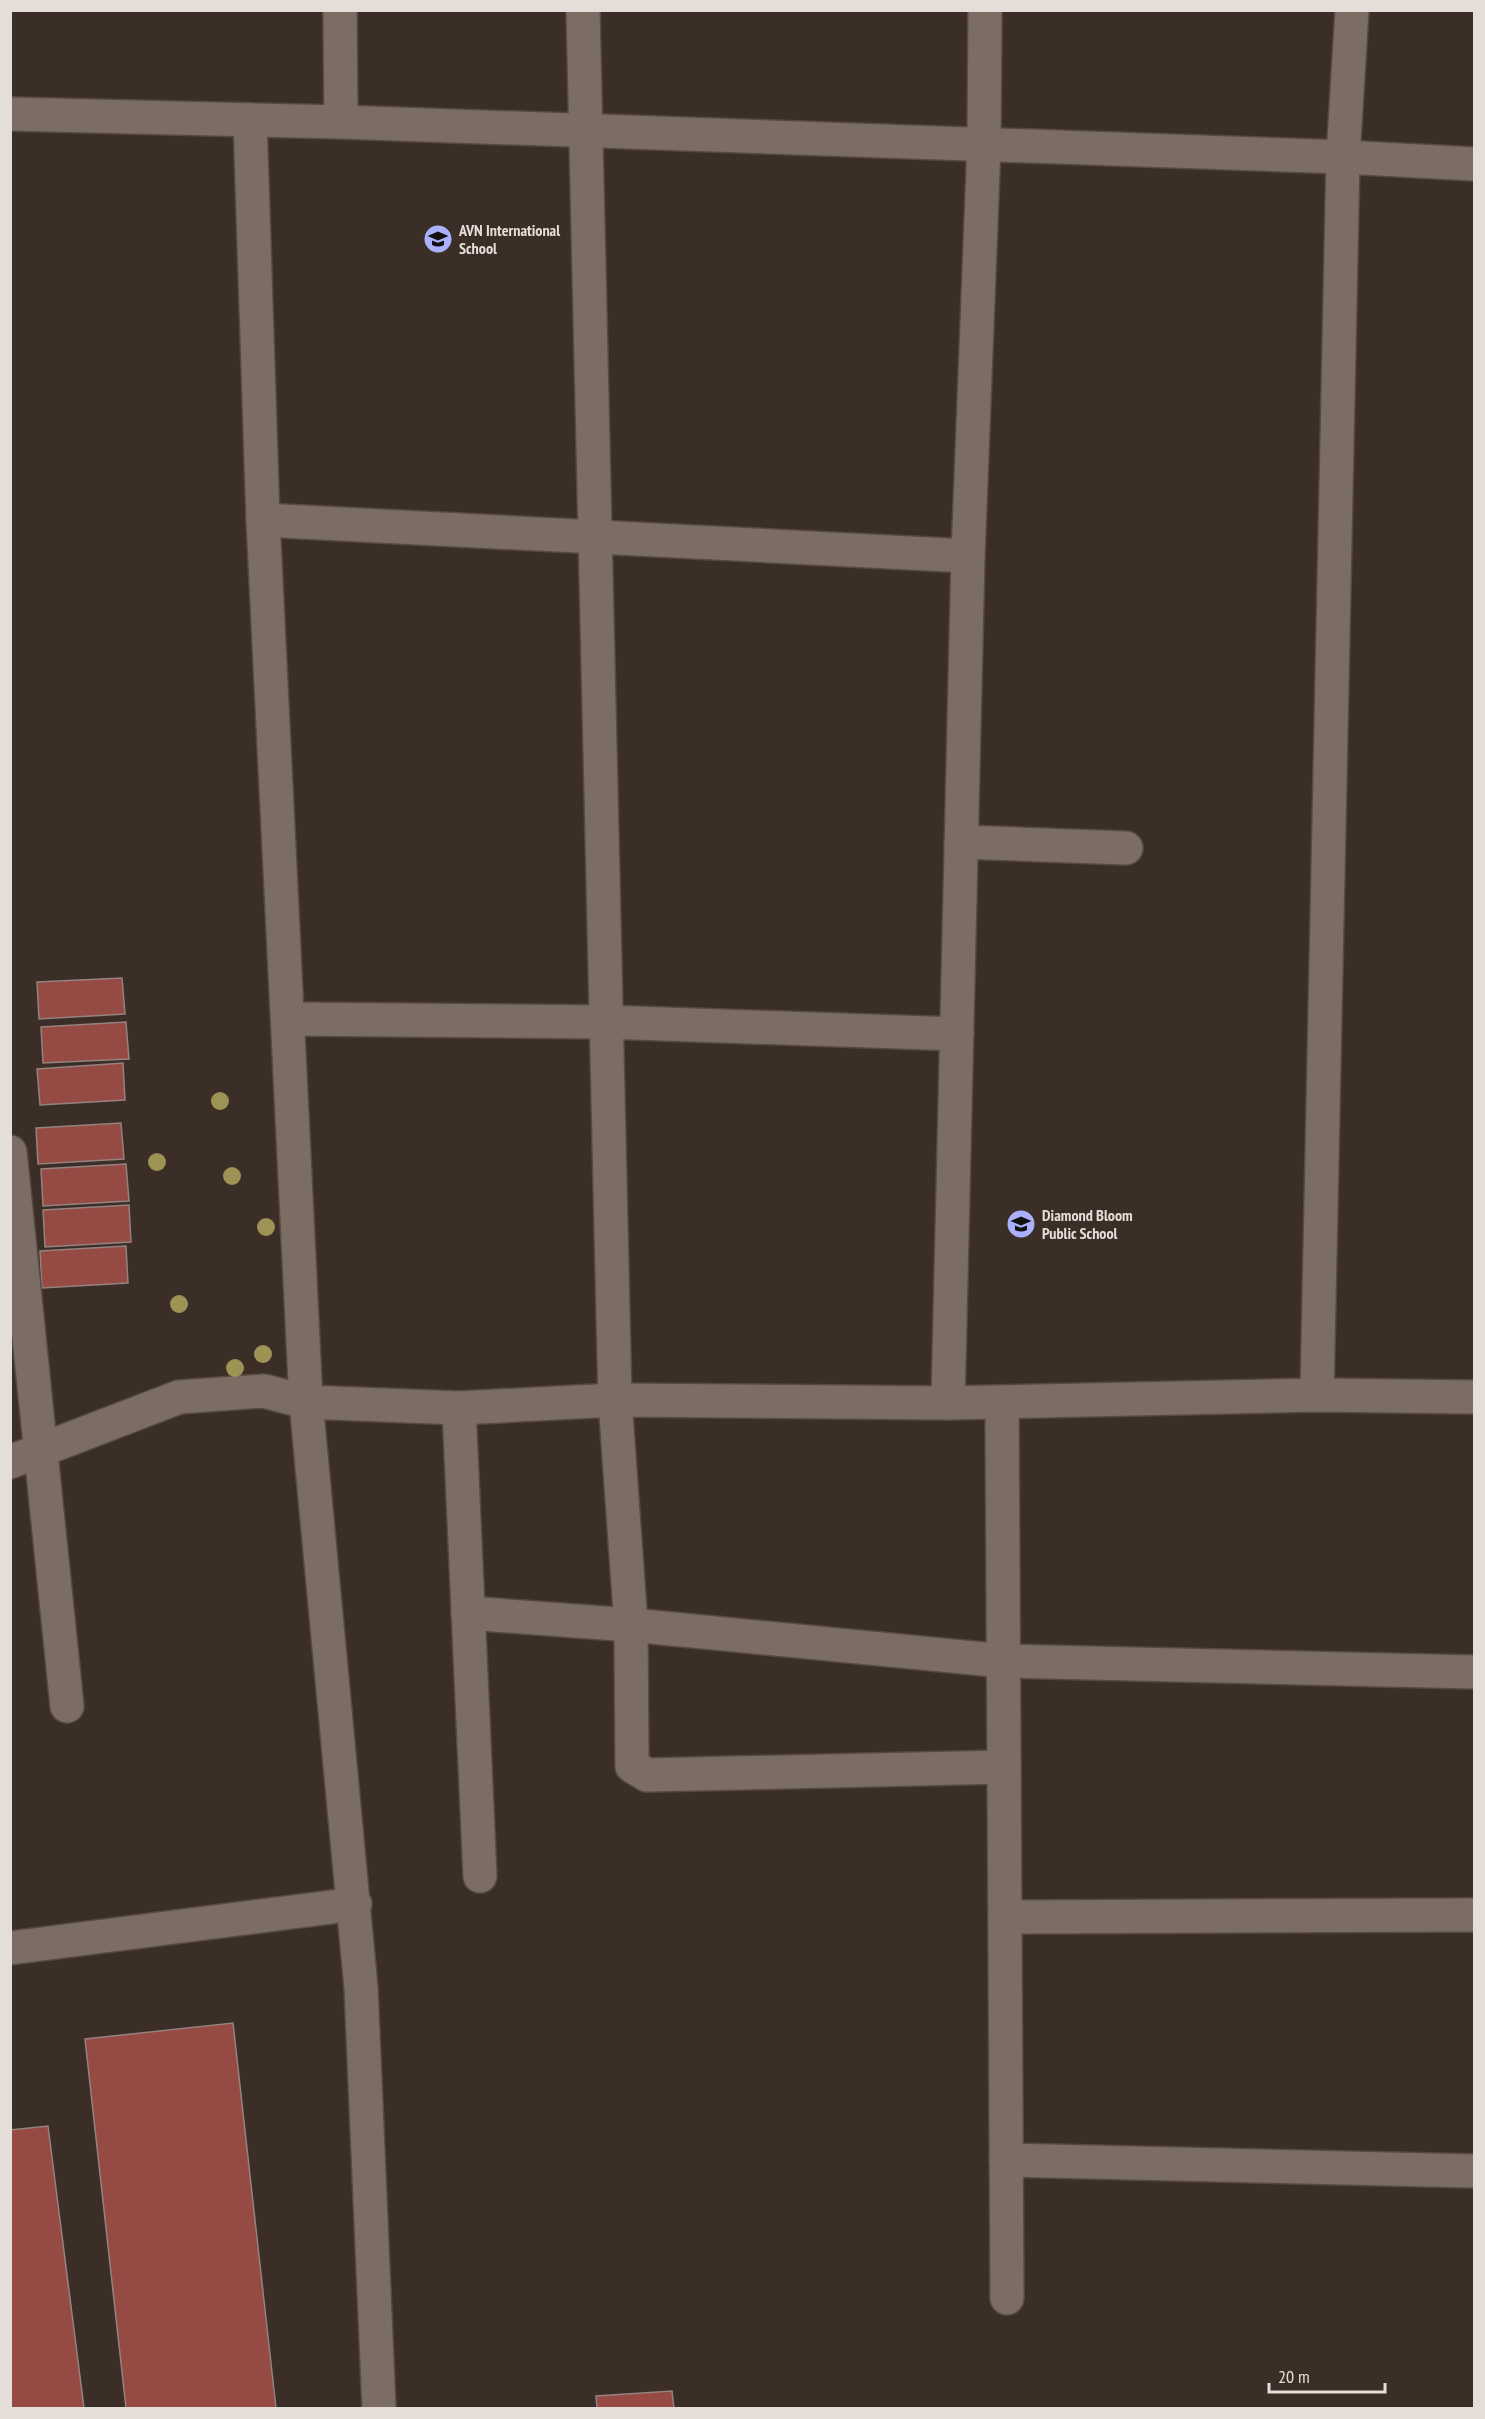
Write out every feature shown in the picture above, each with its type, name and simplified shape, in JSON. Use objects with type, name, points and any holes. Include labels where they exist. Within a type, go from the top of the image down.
[{"type":"street","points":[[340,10],[341,122]]},
{"type":"street","points":[[583,10],[615,1400],[631,1626],[632,1766],[647,1775],[1004,1767]]},
{"type":"street","points":[[948,1404],[968,556],[984,145],[985,10]]},
{"type":"street","points":[[1317,1395],[1343,157],[1352,10]]},
{"type":"street","points":[[10,114],[341,122],[585,133],[1343,157],[1474,164]]},
{"type":"street","points":[[250,120],[263,520],[306,1402],[355,1904],[380,2409]]},
{"type":"street","points":[[263,520],[968,556]]},
{"type":"street","points":[[961,842],[1126,848]]},
{"type":"street","points":[[288,1019],[606,1022],[957,1034]]},
{"type":"street","points":[[10,1152],[15,1241],[67,1706]]},
{"type":"street","points":[[10,1462],[179,1397],[264,1391],[306,1402],[459,1408],[615,1400],[948,1404],[1317,1395],[1474,1397]]},
{"type":"street","points":[[1002,1402],[1007,2298]]},
{"type":"street","points":[[459,1408],[480,1876]]},
{"type":"street","points":[[468,1613],[1004,1661],[1474,1672]]},
{"type":"street","points":[[10,1948],[355,1904]]},
{"type":"street","points":[[1005,1917],[1474,1915]]},
{"type":"street","points":[[1006,2160],[1474,2171]]},
{"type":"building","points":[[122,978],[125,1014],[39,1019],[37,982]]},
{"type":"building","points":[[126,1022],[129,1059],[43,1063],[41,1027]]},
{"type":"building","points":[[123,1063],[125,1100],[40,1105],[37,1069]]},
{"type":"building","points":[[121,1123],[124,1159],[38,1164],[36,1128]]},
{"type":"building","points":[[126,1164],[129,1201],[43,1206],[41,1169]]},
{"type":"building","points":[[129,1205],[131,1242],[45,1247],[43,1210]]},
{"type":"building","points":[[126,1246],[128,1283],[42,1288],[40,1251]]},
{"type":"building","points":[[233,2023],[276,2408],[126,2408],[85,2039]]},
{"type":"building","points":[[48,2126],[84,2408],[10,2408],[10,2130]]},
{"type":"building","points":[[672,2391],[674,2408],[597,2408],[596,2396]]},
{"type":"place","name":"AVN International School","points":[[438,239]]},
{"type":"place","name":"Diamond Bloom Public School","points":[[1021,1224]]}]
